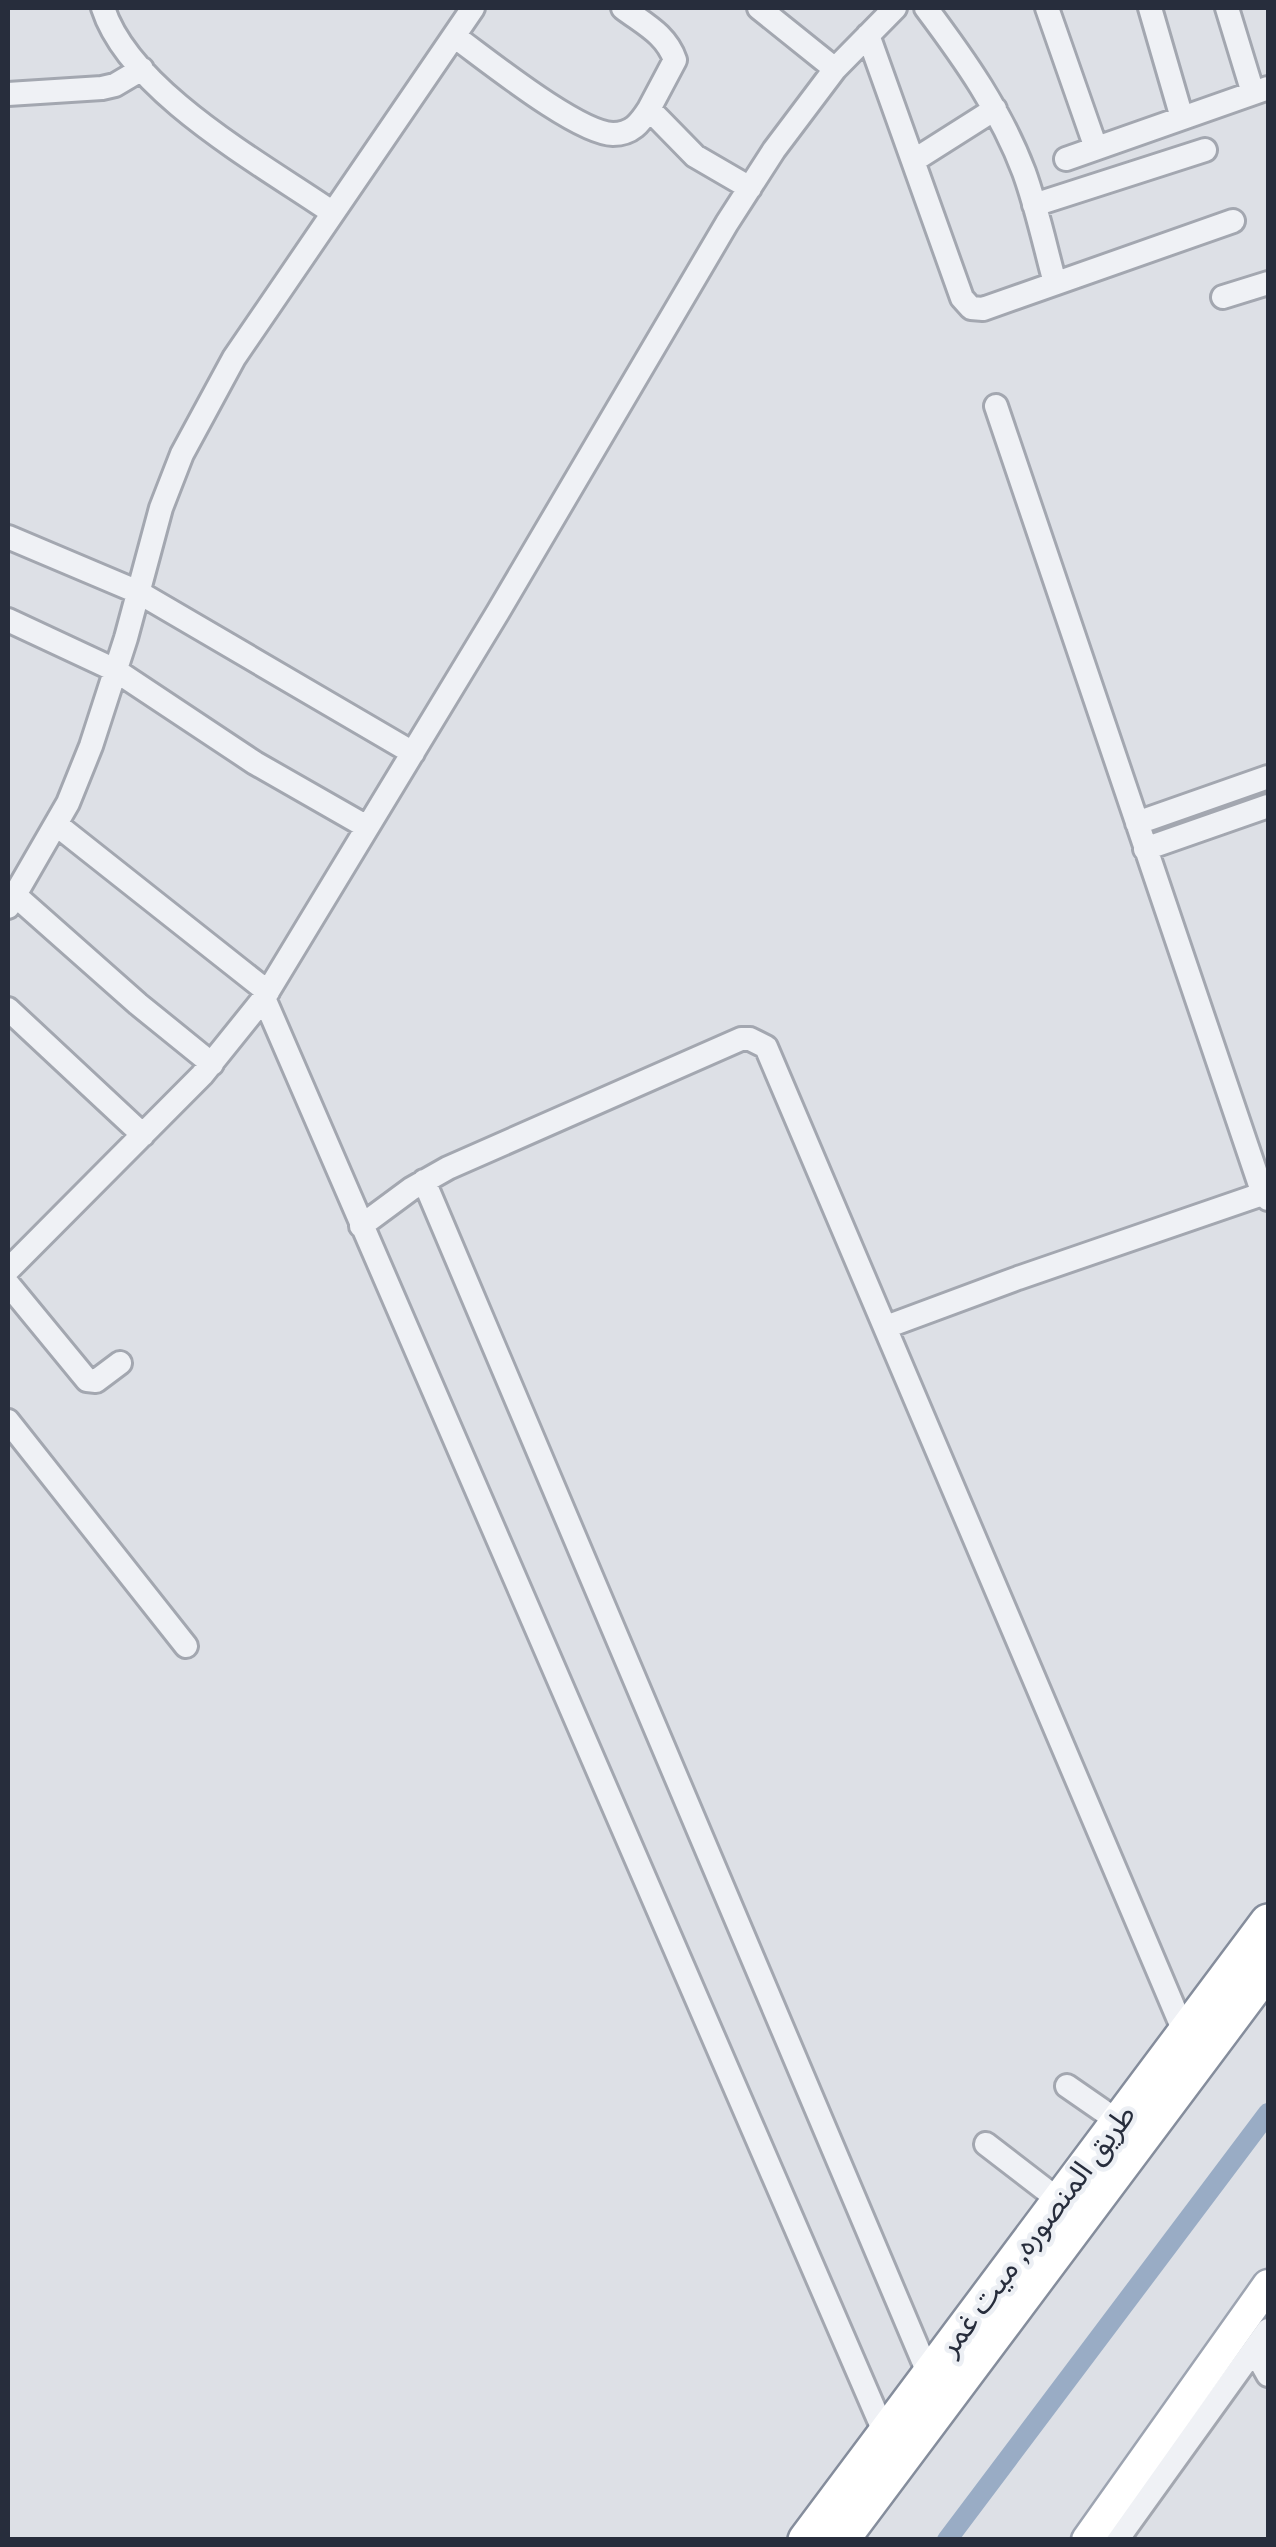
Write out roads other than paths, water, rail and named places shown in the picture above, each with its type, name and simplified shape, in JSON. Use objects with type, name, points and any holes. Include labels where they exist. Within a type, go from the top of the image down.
[{"type":"highway","name":"طريق المنصوره, ميت غمر","points":[[806,2540],[1268,1922]]},
{"type":"highway","name":"طريق المنصوره, ميت غمر","points":[[840,2540],[1268,1968]]},
{"type":"main road","points":[[1087,2540],[1216,2382],[1268,2285]]},
{"type":"street","points":[[104,8],[118,40],[142,69],[197,119],[333,213]]},
{"type":"street","points":[[212,1064],[12,902],[57,825],[91,746],[161,508],[182,454],[234,358],[473,8]]},
{"type":"street","points":[[454,36],[564,113],[608,134],[624,133],[638,126],[675,60],[669,44],[623,8]]},
{"type":"street","points":[[758,8],[835,69]]},
{"type":"street","points":[[10,1261],[212,1064],[266,995],[774,150],[835,69],[895,8]]},
{"type":"street","points":[[926,8],[995,109],[1034,205],[1055,284]]},
{"type":"street","points":[[1047,8],[1096,148]]},
{"type":"street","points":[[1150,8],[1182,118]]},
{"type":"street","points":[[1066,159],[1261,90],[1226,8]]},
{"type":"street","points":[[868,35],[962,298],[971,308],[983,308],[1055,284],[1233,220]]},
{"type":"street","points":[[8,94],[102,88],[142,69]]},
{"type":"street","points":[[649,109],[694,156],[750,188]]},
{"type":"street","points":[[913,160],[995,109]]},
{"type":"street","points":[[1034,205],[1205,150]]},
{"type":"street","points":[[1223,297],[1268,283]]},
{"type":"street","points":[[886,1328],[1018,1278],[1266,1195],[996,406]]},
{"type":"street","points":[[8,537],[138,592],[412,752]]},
{"type":"street","points":[[8,620],[116,670],[255,762],[368,827]]},
{"type":"street","points":[[1137,824],[1268,777]]},
{"type":"street","points":[[1145,849],[1268,806]]},
{"type":"street","points":[[57,825],[266,995],[360,1226],[886,2434]]},
{"type":"street","points":[[8,1009],[143,1135]]},
{"type":"street","points":[[360,1226],[424,1182],[741,1040],[759,1042],[771,1054],[1185,2034]]},
{"type":"street","points":[[424,1182],[929,2374]]},
{"type":"street","points":[[8,1284],[87,1380],[96,1382],[120,1363]]},
{"type":"street","points":[[8,1421],[186,1646]]},
{"type":"street","points":[[1067,2086],[1119,2122]]},
{"type":"street","points":[[986,2144],[1060,2201]]},
{"type":"street","points":[[1117,2540],[1216,2382],[1254,2350],[1268,2330]]},
{"type":"street","points":[[1254,2350],[1268,2375]]},
{"type":"waterway","points":[[947,2540],[1268,2113]]}]
